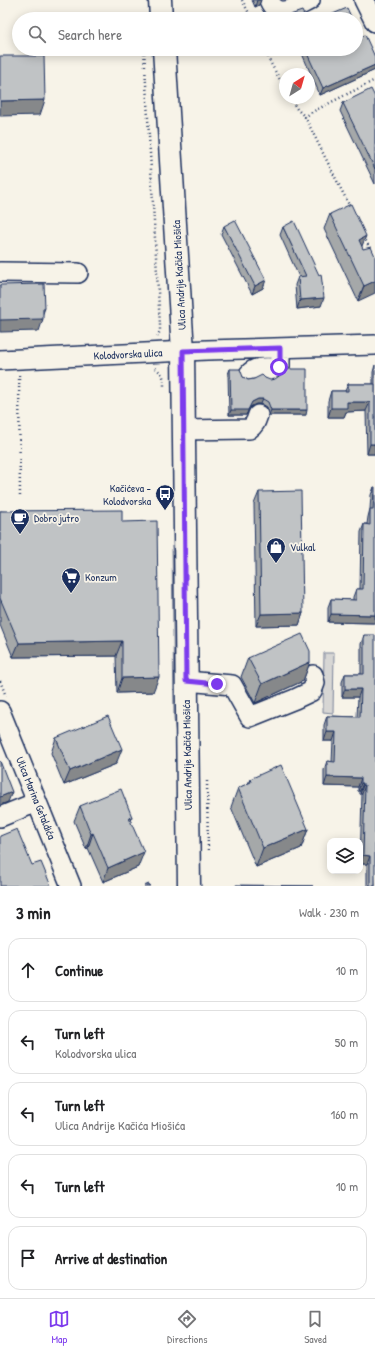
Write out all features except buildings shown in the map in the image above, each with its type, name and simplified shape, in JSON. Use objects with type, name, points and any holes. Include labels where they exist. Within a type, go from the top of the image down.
[{"type":"main road","points":[[160,0],[161,12]]},
{"type":"main road","name":"Ulica Andrije Kačića Miošića","points":[[164,56],[183,351],[189,886]]},
{"type":"street","points":[[269,0],[274,9],[279,12],[310,0]]},
{"type":"street","points":[[364,0],[375,22]]},
{"type":"street","points":[[0,272],[78,273]]},
{"type":"street","name":"Kolodvorska ulica","points":[[0,360],[183,351],[270,368],[375,345]]},
{"type":"street","points":[[184,430],[248,420]]},
{"type":"street","points":[[186,681],[232,685],[250,717],[312,691],[316,683],[312,674]]},
{"type":"street","name":"Ulica Marina Getaldića","points":[[0,711],[71,886]]},
{"type":"street","points":[[0,817],[37,802]]},
{"type":"path","points":[[242,0],[248,12]]},
{"type":"path","points":[[144,56],[160,324],[159,335],[154,340]]},
{"type":"path","points":[[268,56],[279,78]]},
{"type":"path","points":[[306,117],[312,112],[375,80]]},
{"type":"path","points":[[294,104],[306,117],[352,212]]},
{"type":"path","points":[[362,232],[372,253]]},
{"type":"path","points":[[155,364],[155,369],[163,375],[164,391]]},
{"type":"path","points":[[20,374],[20,498]]},
{"type":"shaded area","points":[[172,546],[176,563],[177,743],[174,719]]},
{"type":"shaded area","points":[[324,653],[334,653],[333,713],[323,712]]},
{"type":"place","name":"Kačićeva - Kolodvorska","points":[[165,511]]},
{"type":"place","name":"Dobro jutro","points":[[20,535]]},
{"type":"place","name":"Vulkal","points":[[276,564]]},
{"type":"place","name":"Konzum","points":[[71,594]]},
{"type":"route","points":[[217,684],[186,681],[183,351],[280,348],[279,367]]}]
